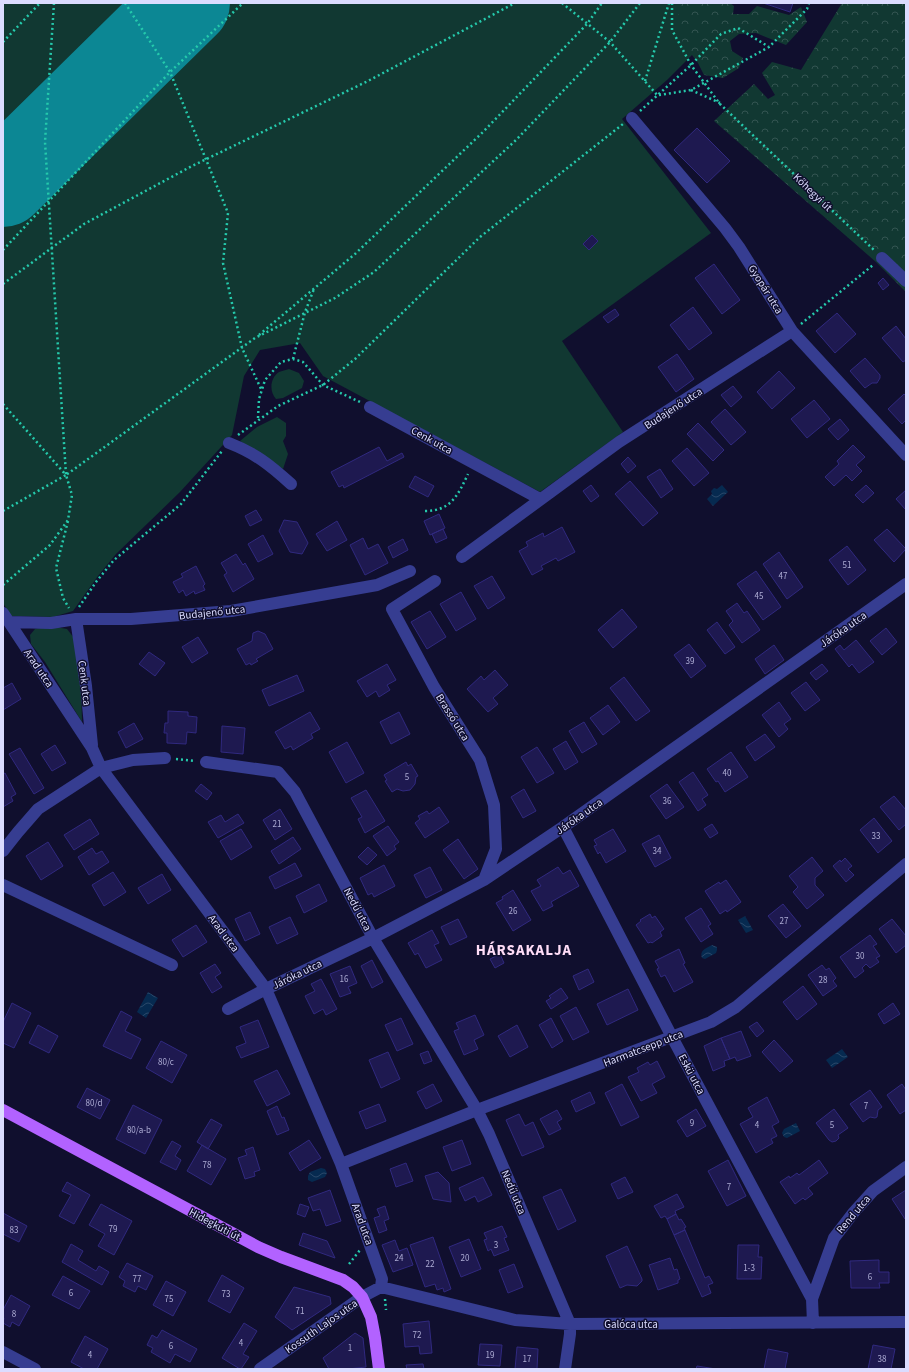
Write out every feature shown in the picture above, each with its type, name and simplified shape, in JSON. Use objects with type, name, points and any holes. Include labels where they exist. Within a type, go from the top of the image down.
[{"type":"main road","name":"Hidegkúti út","points":[[3,1110],[258,1246],[281,1257],[344,1280],[362,1297],[371,1317],[379,1369]]},
{"type":"street","name":"Gyopár utca","points":[[632,118],[725,228],[739,247],[792,331],[906,455]]},
{"type":"street","points":[[882,258],[906,281]]},
{"type":"street","name":"Budajenő utca","points":[[462,557],[619,442],[792,331]]},
{"type":"street","name":"Cenk utca","points":[[370,406],[540,499]]},
{"type":"street","points":[[229,444],[247,450],[271,465],[291,484]]},
{"type":"street","name":"Budajenő utca","points":[[6,618],[52,622],[76,619],[131,619],[231,611],[377,585],[410,571]]},
{"type":"street","name":"Brassó utca","points":[[435,581],[392,608],[434,687],[480,760],[494,805],[496,849],[484,880]]},
{"type":"street","name":"Járóka utca","points":[[228,1009],[266,989],[373,938],[484,880],[563,827],[906,584]]},
{"type":"street","name":"Arad utca","points":[[6,618],[92,748],[101,768],[266,989],[341,1164],[382,1279],[381,1287]]},
{"type":"street","name":"Cenk utca","points":[[76,619],[86,686],[92,748]]},
{"type":"street","points":[[3,851],[38,809],[101,768],[133,760],[165,758]]},
{"type":"street","name":"Nedű utca","points":[[206,762],[278,772],[295,792],[373,938],[477,1110],[489,1134],[570,1324]]},
{"type":"street","name":"Eskü utca","points":[[563,827],[672,1037],[812,1299]]},
{"type":"street","name":"Harmatcsepp utca","points":[[341,1164],[477,1110],[711,1022],[736,1007],[906,864]]},
{"type":"street","points":[[3,885],[172,965]]},
{"type":"street","name":"Rend utca","points":[[813,1323],[812,1299],[834,1238],[854,1212],[873,1191],[906,1167]]},
{"type":"street","points":[[362,1297],[381,1287]]},
{"type":"street","name":"Galóca utca","points":[[381,1287],[515,1320],[570,1324],[906,1322]]},
{"type":"street","name":"Kossuth Lajos utca","points":[[260,1369],[362,1297]]},
{"type":"street","points":[[565,1369],[570,1324]]},
{"type":"street","points":[[3,1352],[35,1369]]},
{"type":"path","points":[[3,42],[40,3]]},
{"type":"path","points":[[54,3],[45,142],[66,475],[72,496],[68,520],[56,568],[63,598],[76,619]]},
{"type":"path","points":[[125,3],[170,72],[228,213],[223,263],[242,348],[262,391]]},
{"type":"path","points":[[3,250],[170,72],[243,3]]},
{"type":"path","points":[[3,284],[84,224],[206,159],[368,81],[515,3]]},
{"type":"path","points":[[562,3],[610,42],[658,96]]},
{"type":"path","points":[[3,511],[66,475],[242,348],[355,254],[483,132],[588,24],[602,3]]},
{"type":"path","points":[[255,338],[335,298],[374,272],[516,140],[610,42],[640,3]]},
{"type":"path","points":[[645,82],[671,3]]},
{"type":"path","points":[[671,3],[672,30],[691,65],[720,104]]},
{"type":"path","points":[[658,96],[691,90],[769,47],[807,9],[809,3]]},
{"type":"path","points":[[76,619],[80,604],[114,560],[181,504],[235,437],[278,406],[323,385],[355,359],[480,237],[632,118],[691,65],[721,34],[738,28],[769,47]]},
{"type":"path","points":[[691,90],[720,104]]},
{"type":"path","name":"Kőhegyi út","points":[[720,104],[882,258]]},
{"type":"path","points":[[792,331],[882,258]]},
{"type":"path","points":[[292,359],[314,288]]},
{"type":"path","points":[[258,419],[259,399],[265,380],[281,362],[292,359],[302,362],[323,385],[370,406]]},
{"type":"path","points":[[3,404],[66,475]]},
{"type":"path","points":[[425,511],[436,511],[454,499],[462,486],[472,462]]},
{"type":"path","points":[[3,585],[50,545],[68,520]]},
{"type":"path","points":[[165,758],[206,762]]},
{"type":"path","points":[[349,1264],[362,1247]]},
{"type":"green space","points":[[3,3],[723,3],[692,55],[667,80],[622,119],[711,233],[562,341],[623,432],[540,492],[323,376],[300,343],[260,350],[244,376],[232,435],[180,492],[116,554],[73,611],[53,617],[11,616],[3,603]]},
{"type":"green space","points":[[680,3],[730,3],[734,6],[733,14],[749,14],[757,6],[789,15],[801,7],[807,22],[786,45],[756,33],[739,34],[730,41],[732,51],[743,58],[739,68],[723,78],[704,75],[698,63],[683,43],[677,22]]},
{"type":"green space","points":[[842,3],[906,3],[906,292],[876,262],[714,121],[754,84],[768,99],[775,95],[762,73],[772,62],[801,70]]},
{"type":"green space","points":[[289,369],[299,373],[304,381],[302,388],[283,398],[276,399],[272,392],[272,381],[279,372]]},
{"type":"green space","points":[[277,417],[286,423],[286,436],[283,441],[288,454],[283,469],[240,441],[257,427]]},
{"type":"green space","points":[[50,626],[67,629],[74,638],[81,683],[82,722],[45,662],[31,644],[30,635],[35,629]]},
{"type":"water","points":[[722,485],[728,492],[713,506],[707,499],[712,494],[711,491],[714,488],[717,489]]},
{"type":"water","points":[[745,916],[753,930],[746,933],[738,920]]},
{"type":"water","points":[[712,945],[717,947],[716,953],[705,959],[702,958],[701,953]]},
{"type":"water","points":[[148,992],[158,998],[146,1018],[137,1012]]},
{"type":"water","points":[[842,1049],[848,1057],[832,1068],[826,1060]]},
{"type":"water","points":[[796,1123],[800,1131],[787,1138],[784,1137],[782,1133],[784,1129]]},
{"type":"water","points":[[321,1168],[325,1169],[327,1173],[325,1177],[312,1182],[308,1180],[310,1172]]},
{"type":"building","points":[[763,3],[793,3],[790,12]]},
{"type":"building","points":[[697,128],[730,161],[707,183],[674,150]]},
{"type":"building","points":[[592,235],[598,241],[589,250],[583,244]]},
{"type":"building","points":[[714,264],[740,300],[722,314],[695,278]]},
{"type":"building","points":[[883,278],[889,285],[883,290],[878,283]]},
{"type":"building","points":[[693,307],[712,333],[689,350],[670,325]]},
{"type":"building","points":[[615,309],[619,315],[608,323],[603,317]]},
{"type":"building","points":[[837,313],[856,334],[835,353],[816,331]]},
{"type":"building","points":[[896,326],[906,339],[906,360],[903,362],[882,338]]},
{"type":"building","points":[[677,354],[694,379],[676,392],[658,367]]},
{"type":"building","points":[[865,358],[880,375],[880,378],[877,383],[872,383],[865,388],[850,371]]},
{"type":"building","points":[[779,371],[795,388],[772,409],[757,392]]},
{"type":"building","points":[[733,386],[742,397],[731,407],[721,395]]},
{"type":"building","points":[[904,394],[906,396],[906,420],[902,424],[888,409]]},
{"type":"building","points":[[814,400],[830,419],[807,438],[791,419]]},
{"type":"building","points":[[725,409],[746,432],[731,445],[711,422]]},
{"type":"building","points":[[840,419],[849,430],[838,440],[828,429]]},
{"type":"building","points":[[698,423],[724,450],[713,461],[687,434]]},
{"type":"building","points":[[853,445],[865,457],[856,465],[862,471],[852,481],[846,475],[834,486],[825,477],[839,464],[837,461]]},
{"type":"building","points":[[379,447],[387,461],[402,453],[404,457],[344,488],[343,485],[339,487],[331,472]]},
{"type":"building","points":[[687,448],[709,473],[694,486],[672,461]]},
{"type":"building","points":[[628,457],[636,466],[628,473],[621,464]]},
{"type":"building","points":[[660,469],[673,489],[661,498],[647,477]]},
{"type":"building","points":[[415,476],[434,486],[428,497],[409,487]]},
{"type":"building","points":[[630,481],[658,513],[643,526],[615,494]]},
{"type":"building","points":[[591,485],[599,496],[591,502],[583,491]]},
{"type":"building","points":[[866,485],[874,493],[863,503],[855,495]]},
{"type":"building","points":[[906,490],[906,510],[896,499]]},
{"type":"building","points":[[256,510],[262,520],[250,526],[245,516]]},
{"type":"building","points":[[439,514],[445,528],[430,535],[424,521]]},
{"type":"building","points":[[284,520],[297,522],[308,543],[302,554],[290,552],[279,531]]},
{"type":"building","points":[[337,521],[347,540],[327,551],[316,534]]},
{"type":"building","points":[[562,527],[575,552],[558,561],[556,558],[541,566],[543,569],[532,575],[519,551],[528,546],[526,542],[543,533],[544,537]]},
{"type":"building","points":[[443,529],[447,538],[436,543],[432,534]]},
{"type":"building","points":[[887,529],[906,549],[894,562],[874,540]]},
{"type":"building","points":[[263,535],[273,554],[258,562],[248,544]]},
{"type":"building","points":[[363,538],[368,549],[378,544],[388,563],[365,575],[350,545]]},
{"type":"building","points":[[403,539],[408,550],[393,558],[388,547]]},
{"type":"building","points":[[847,546],[866,570],[848,585],[829,560]]},
{"type":"building","points":[[779,552],[803,587],[787,599],[763,564]]},
{"type":"building","points":[[236,554],[243,565],[245,563],[254,579],[233,592],[224,575],[227,573],[221,563]]},
{"type":"building","points":[[196,566],[205,584],[203,586],[205,590],[195,594],[194,591],[186,596],[183,590],[179,593],[173,582],[183,577],[181,574]]},
{"type":"building","points":[[756,571],[781,607],[763,620],[737,584]]},
{"type":"building","points":[[492,576],[505,598],[488,609],[474,586]]},
{"type":"building","points":[[461,592],[476,619],[456,631],[440,604]]},
{"type":"building","points":[[737,603],[744,613],[747,611],[760,630],[742,643],[729,625],[733,621],[726,611]]},
{"type":"building","points":[[622,609],[637,627],[613,648],[598,630]]},
{"type":"building","points":[[430,611],[446,637],[427,649],[411,622]]},
{"type":"building","points":[[717,622],[735,647],[725,654],[707,630]]},
{"type":"building","points":[[886,628],[897,642],[882,655],[870,641]]},
{"type":"building","points":[[258,631],[265,634],[273,649],[256,659],[258,661],[251,665],[250,663],[246,665],[237,649],[252,641],[253,633]]},
{"type":"building","points":[[198,637],[208,653],[192,663],[182,647]]},
{"type":"building","points":[[856,640],[874,662],[859,673],[852,664],[849,667],[835,649],[840,645],[844,650]]},
{"type":"building","points":[[689,644],[706,666],[691,678],[674,655]]},
{"type":"building","points":[[774,645],[784,660],[765,674],[755,659]]},
{"type":"building","points":[[149,652],[165,663],[155,676],[139,664]]},
{"type":"building","points":[[387,664],[396,680],[387,685],[390,690],[379,697],[376,691],[367,697],[357,681]]},
{"type":"building","points":[[822,664],[828,671],[816,680],[810,673]]},
{"type":"building","points":[[495,670],[508,685],[493,698],[498,704],[488,712],[467,689],[481,676],[484,680]]},
{"type":"building","points":[[297,675],[304,691],[269,706],[262,690]]},
{"type":"building","points":[[624,677],[650,711],[636,721],[610,688]]},
{"type":"building","points":[[806,682],[820,700],[805,711],[791,693]]},
{"type":"building","points":[[12,683],[21,699],[3,710],[3,688]]},
{"type":"building","points":[[779,702],[791,719],[784,724],[788,729],[779,737],[762,715]]},
{"type":"building","points":[[608,705],[620,722],[603,735],[590,718]]},
{"type":"building","points":[[168,711],[188,712],[188,716],[197,717],[196,733],[187,732],[186,744],[167,743],[167,733],[164,733],[165,723],[168,723]]},
{"type":"building","points":[[310,712],[320,729],[311,734],[313,738],[293,750],[291,746],[285,749],[275,732]]},
{"type":"building","points":[[399,712],[410,734],[391,744],[380,722]]},
{"type":"building","points":[[584,722],[597,744],[582,753],[569,731]]},
{"type":"building","points":[[134,723],[143,739],[126,748],[118,732]]},
{"type":"building","points":[[222,726],[245,728],[243,754],[221,752]]},
{"type":"building","points":[[765,734],[775,747],[755,761],[746,747]]},
{"type":"building","points":[[566,741],[578,762],[565,770],[553,749]]},
{"type":"building","points":[[347,742],[364,773],[346,783],[329,752]]},
{"type":"building","points":[[55,745],[66,763],[52,771],[41,754]]},
{"type":"building","points":[[537,747],[554,773],[537,783],[521,757]]},
{"type":"building","points":[[20,748],[44,788],[34,794],[9,754]]},
{"type":"building","points":[[731,752],[748,777],[725,792],[718,781],[716,782],[707,769]]},
{"type":"building","points":[[406,762],[408,766],[411,764],[418,776],[416,777],[415,784],[410,790],[403,791],[397,789],[392,792],[385,781],[387,780],[384,775]]},
{"type":"building","points":[[693,772],[708,795],[702,799],[706,805],[698,811],[679,782]]},
{"type":"building","points":[[5,773],[16,794],[11,797],[13,801],[3,807],[3,774]]},
{"type":"building","points":[[201,784],[212,793],[207,800],[195,791]]},
{"type":"building","points":[[667,784],[684,807],[666,819],[650,796]]},
{"type":"building","points":[[524,789],[536,811],[523,818],[511,797]]},
{"type":"building","points":[[366,790],[385,821],[365,833],[358,819],[362,817],[351,798]]},
{"type":"building","points":[[894,796],[906,810],[906,824],[899,830],[880,807]]},
{"type":"building","points":[[439,807],[449,822],[425,838],[415,823],[420,819],[418,816],[427,811],[429,814]]},
{"type":"building","points":[[280,809],[292,829],[275,840],[263,820]]},
{"type":"building","points":[[238,814],[244,823],[218,838],[208,822],[221,815],[225,822]]},
{"type":"building","points":[[874,818],[892,841],[878,853],[860,830]]},
{"type":"building","points":[[90,819],[99,834],[74,850],[64,835]]},
{"type":"building","points":[[712,824],[718,833],[710,838],[704,829]]},
{"type":"building","points":[[388,826],[399,842],[394,846],[396,849],[387,856],[373,836]]},
{"type":"building","points":[[241,829],[252,847],[231,860],[220,841]]},
{"type":"building","points":[[613,829],[626,851],[606,863],[600,852],[598,854],[594,846],[597,845],[594,840]]},
{"type":"building","points":[[659,835],[671,858],[655,867],[642,844]]},
{"type":"building","points":[[293,837],[301,849],[279,864],[271,851]]},
{"type":"building","points":[[458,839],[478,869],[464,879],[443,850]]},
{"type":"building","points":[[48,842],[63,866],[41,880],[26,856]]},
{"type":"building","points":[[368,847],[377,855],[367,865],[358,857]]},
{"type":"building","points":[[92,848],[96,854],[102,851],[109,862],[89,875],[78,857]]},
{"type":"building","points":[[812,857],[823,871],[815,878],[815,885],[824,895],[807,909],[793,892],[798,887],[789,876]]},
{"type":"building","points":[[845,858],[852,866],[848,869],[854,875],[846,882],[833,866]]},
{"type":"building","points":[[295,863],[302,876],[275,889],[269,877]]},
{"type":"building","points":[[384,865],[395,886],[374,897],[372,893],[368,895],[360,878]]},
{"type":"building","points":[[430,867],[442,890],[426,898],[414,875]]},
{"type":"building","points":[[558,867],[563,874],[570,870],[579,886],[551,902],[553,906],[543,911],[531,891],[541,886],[537,880]]},
{"type":"building","points":[[113,872],[126,892],[104,906],[92,885]]},
{"type":"building","points":[[162,874],[171,890],[148,904],[138,888]]},
{"type":"building","points":[[726,880],[741,902],[727,912],[726,910],[720,914],[705,891],[719,882],[720,884]]},
{"type":"building","points":[[319,884],[327,901],[304,913],[296,896]]},
{"type":"building","points":[[513,890],[531,920],[513,931],[496,903]]},
{"type":"building","points":[[783,904],[801,926],[786,938],[768,916]]},
{"type":"building","points":[[701,908],[711,924],[708,926],[713,934],[701,942],[685,918]]},
{"type":"building","points":[[250,912],[260,934],[245,941],[235,919]]},
{"type":"building","points":[[650,914],[652,918],[655,916],[664,929],[660,932],[662,936],[652,943],[648,943],[636,925],[641,921],[640,920]]},
{"type":"building","points":[[290,917],[298,934],[277,944],[269,927]]},
{"type":"building","points":[[458,919],[467,937],[450,945],[441,927]]},
{"type":"building","points":[[892,919],[906,936],[906,945],[896,953],[879,929]]},
{"type":"building","points":[[196,925],[207,942],[183,957],[172,940]]},
{"type":"building","points":[[432,930],[439,943],[434,945],[442,960],[426,968],[418,953],[415,955],[408,943]]},
{"type":"building","points":[[870,935],[877,944],[873,946],[880,956],[876,958],[879,962],[870,968],[866,964],[862,968],[864,971],[855,978],[840,957]]},
{"type":"building","points":[[679,949],[685,963],[683,964],[693,982],[674,992],[665,975],[661,977],[657,969],[659,968],[655,961]]},
{"type":"building","points":[[500,954],[504,963],[495,968],[490,959]]},
{"type":"building","points":[[372,960],[383,982],[372,988],[361,966]]},
{"type":"building","points":[[215,964],[221,973],[215,977],[222,987],[212,993],[200,973]]},
{"type":"building","points":[[822,965],[826,970],[829,968],[836,978],[833,981],[837,986],[823,996],[808,975]]},
{"type":"building","points":[[350,966],[357,983],[348,987],[351,993],[340,997],[330,974]]},
{"type":"building","points":[[588,969],[594,982],[579,990],[573,976]]},
{"type":"building","points":[[321,979],[337,1009],[326,1015],[323,1009],[314,1014],[305,996],[315,991],[311,984]]},
{"type":"building","points":[[803,986],[817,1004],[797,1020],[783,1002]]},
{"type":"building","points":[[561,988],[568,998],[551,1009],[546,1001],[551,998],[549,996]]},
{"type":"building","points":[[628,989],[638,1010],[607,1025],[597,1004]]},
{"type":"building","points":[[12,1003],[31,1013],[14,1048],[3,1043],[3,1022]]},
{"type":"building","points":[[893,1003],[900,1014],[884,1024],[878,1014]]},
{"type":"building","points":[[576,1007],[589,1032],[573,1040],[560,1016]]},
{"type":"building","points":[[121,1011],[132,1017],[125,1031],[141,1039],[131,1059],[103,1046]]},
{"type":"building","points":[[475,1015],[484,1035],[474,1040],[478,1049],[464,1055],[454,1031],[459,1029],[456,1023]]},
{"type":"building","points":[[401,1018],[413,1044],[397,1051],[385,1025]]},
{"type":"building","points":[[551,1018],[563,1041],[552,1048],[539,1025]]},
{"type":"building","points":[[258,1020],[269,1047],[241,1058],[236,1047],[246,1043],[240,1027]]},
{"type":"building","points":[[757,1022],[764,1031],[757,1037],[749,1027]]},
{"type":"building","points":[[38,1025],[58,1036],[49,1053],[29,1043]]},
{"type":"building","points":[[517,1025],[528,1047],[510,1057],[498,1036]]},
{"type":"building","points":[[741,1031],[751,1056],[737,1061],[735,1057],[730,1059],[721,1038]]},
{"type":"building","points":[[721,1038],[730,1059],[724,1061],[725,1066],[713,1071],[704,1046]]},
{"type":"building","points":[[774,1040],[793,1061],[780,1072],[762,1052]]},
{"type":"building","points":[[161,1041],[187,1055],[172,1083],[146,1068]]},
{"type":"building","points":[[428,1051],[432,1061],[424,1064],[420,1054]]},
{"type":"building","points":[[388,1052],[400,1079],[381,1088],[369,1060]]},
{"type":"building","points":[[657,1061],[665,1077],[652,1084],[657,1093],[641,1101],[628,1077],[639,1072],[637,1068],[648,1062],[650,1065]]},
{"type":"building","points":[[277,1070],[290,1094],[267,1106],[254,1081]]},
{"type":"building","points":[[433,1084],[442,1101],[426,1109],[417,1092]]},
{"type":"building","points":[[622,1084],[639,1117],[621,1126],[605,1093]]},
{"type":"building","points":[[902,1084],[906,1090],[906,1110],[900,1114],[887,1095]]},
{"type":"building","points":[[87,1088],[110,1100],[100,1119],[77,1107]]},
{"type":"building","points":[[870,1090],[882,1107],[878,1110],[877,1117],[870,1117],[863,1122],[850,1104]]},
{"type":"building","points":[[590,1092],[595,1103],[576,1112],[571,1101]]},
{"type":"building","points":[[767,1097],[779,1122],[772,1126],[777,1136],[771,1139],[773,1143],[756,1153],[740,1124],[753,1117],[748,1108]]},
{"type":"building","points":[[379,1104],[386,1121],[366,1129],[359,1112]]},
{"type":"building","points":[[133,1105],[162,1120],[145,1154],[116,1139]]},
{"type":"building","points":[[277,1106],[282,1118],[284,1117],[289,1130],[277,1135],[267,1111]]},
{"type":"building","points":[[696,1109],[706,1126],[687,1137],[677,1121]]},
{"type":"building","points":[[834,1109],[848,1128],[838,1135],[839,1138],[836,1141],[832,1142],[816,1123]]},
{"type":"building","points":[[557,1110],[562,1119],[557,1122],[561,1129],[549,1135],[540,1119]]},
{"type":"building","points":[[519,1114],[525,1126],[533,1122],[544,1147],[522,1156],[506,1120]]},
{"type":"building","points":[[211,1119],[222,1125],[208,1149],[197,1142]]},
{"type":"building","points":[[309,1140],[321,1158],[300,1171],[289,1153]]},
{"type":"building","points":[[462,1140],[471,1164],[452,1171],[443,1147]]},
{"type":"building","points":[[172,1141],[181,1146],[175,1156],[181,1160],[176,1170],[160,1162]]},
{"type":"building","points":[[202,1145],[226,1159],[211,1185],[187,1171]]},
{"type":"building","points":[[253,1147],[260,1170],[254,1172],[255,1176],[245,1179],[238,1158],[247,1155],[245,1150]]},
{"type":"building","points":[[728,1160],[746,1196],[727,1206],[708,1171]]},
{"type":"building","points":[[819,1160],[828,1173],[808,1188],[813,1194],[805,1200],[803,1198],[795,1204],[780,1182],[797,1173],[799,1175]]},
{"type":"building","points":[[406,1163],[413,1181],[396,1187],[390,1169]]},
{"type":"building","points":[[438,1172],[449,1183],[451,1202],[433,1199],[425,1176]]},
{"type":"building","points":[[483,1177],[492,1195],[478,1202],[475,1196],[465,1201],[459,1188]]},
{"type":"building","points":[[625,1177],[633,1192],[618,1199],[611,1184]]},
{"type":"building","points":[[67,1182],[90,1195],[74,1224],[59,1216],[71,1195],[62,1191]]},
{"type":"building","points":[[561,1189],[576,1221],[558,1230],[543,1197]]},
{"type":"building","points":[[330,1190],[341,1221],[326,1226],[320,1209],[313,1211],[308,1198]]},
{"type":"building","points":[[906,1190],[906,1218],[905,1219],[892,1199]]},
{"type":"building","points":[[677,1194],[684,1207],[675,1211],[676,1214],[667,1219],[665,1216],[661,1218],[654,1206]]},
{"type":"building","points":[[101,1204],[132,1221],[114,1255],[98,1246],[105,1234],[89,1225]]},
{"type":"building","points":[[300,1204],[309,1207],[305,1217],[297,1214]]},
{"type":"building","points":[[385,1206],[389,1219],[384,1221],[387,1230],[379,1233],[374,1218],[380,1216],[377,1209]]},
{"type":"building","points":[[3,1213],[27,1226],[19,1242],[3,1234]]},
{"type":"building","points":[[676,1214],[679,1220],[681,1219],[686,1227],[684,1228],[685,1230],[674,1235],[667,1219]]},
{"type":"building","points":[[502,1226],[507,1237],[504,1238],[509,1250],[494,1256],[491,1249],[488,1251],[484,1240],[487,1239],[484,1233]]},
{"type":"building","points":[[685,1230],[705,1278],[709,1276],[713,1283],[708,1285],[711,1293],[702,1297],[674,1235]]},
{"type":"building","points":[[303,1233],[327,1241],[335,1258],[299,1245]]},
{"type":"building","points":[[433,1237],[451,1289],[444,1292],[443,1288],[437,1290],[435,1284],[425,1287],[410,1245]]},
{"type":"building","points":[[469,1239],[481,1269],[461,1277],[449,1247]]},
{"type":"building","points":[[395,1240],[399,1251],[407,1248],[413,1265],[393,1272],[382,1245]]},
{"type":"building","points":[[71,1244],[83,1251],[78,1260],[96,1271],[99,1266],[109,1272],[102,1285],[62,1262]]},
{"type":"building","points":[[738,1245],[759,1245],[758,1257],[762,1257],[761,1279],[737,1279]]},
{"type":"building","points":[[627,1246],[642,1281],[637,1286],[627,1285],[620,1288],[606,1256]]},
{"type":"building","points":[[670,1258],[674,1270],[677,1269],[680,1279],[678,1280],[678,1283],[658,1290],[649,1265]]},
{"type":"building","points":[[879,1260],[879,1272],[889,1272],[889,1283],[879,1283],[880,1288],[851,1288],[850,1261]]},
{"type":"building","points":[[127,1263],[153,1276],[146,1290],[138,1286],[135,1292],[123,1286],[125,1281],[119,1277]]},
{"type":"building","points":[[514,1264],[523,1287],[508,1293],[499,1270]]},
{"type":"building","points":[[222,1275],[244,1288],[230,1313],[208,1301]]},
{"type":"building","points":[[63,1276],[90,1291],[79,1309],[52,1295]]},
{"type":"building","points":[[166,1281],[186,1292],[173,1316],[153,1305]]},
{"type":"building","points":[[294,1287],[330,1297],[331,1304],[292,1330],[275,1317]]},
{"type":"building","points":[[11,1295],[30,1306],[19,1326],[12,1322],[10,1327],[3,1323],[3,1310]]},
{"type":"building","points":[[429,1321],[432,1353],[420,1354],[419,1346],[405,1347],[403,1324]]},
{"type":"building","points":[[244,1323],[257,1331],[243,1354],[249,1357],[240,1369],[222,1358]]},
{"type":"building","points":[[162,1330],[197,1349],[190,1362],[175,1354],[170,1363],[151,1352],[153,1348],[147,1345],[152,1335],[157,1338]]},
{"type":"building","points":[[355,1333],[363,1338],[366,1367],[329,1369],[323,1358]]},
{"type":"building","points":[[85,1336],[108,1349],[97,1369],[84,1369],[71,1362]]},
{"type":"building","points":[[480,1344],[502,1345],[500,1366],[478,1365]]},
{"type":"building","points":[[873,1345],[895,1349],[891,1369],[868,1369]]},
{"type":"building","points":[[517,1347],[538,1349],[537,1369],[515,1369]]},
{"type":"building","points":[[768,1349],[788,1353],[785,1369],[764,1369]]},
{"type":"building","points":[[423,1364],[424,1369],[407,1369],[406,1365]]},
{"type":"building","points":[[697,1366],[716,1369],[696,1369]]},
{"type":"runway","points":[[3,183],[186,3]]},
{"type":"district","name":"HÁRSAKALJA","points":[[524,950]]}]
